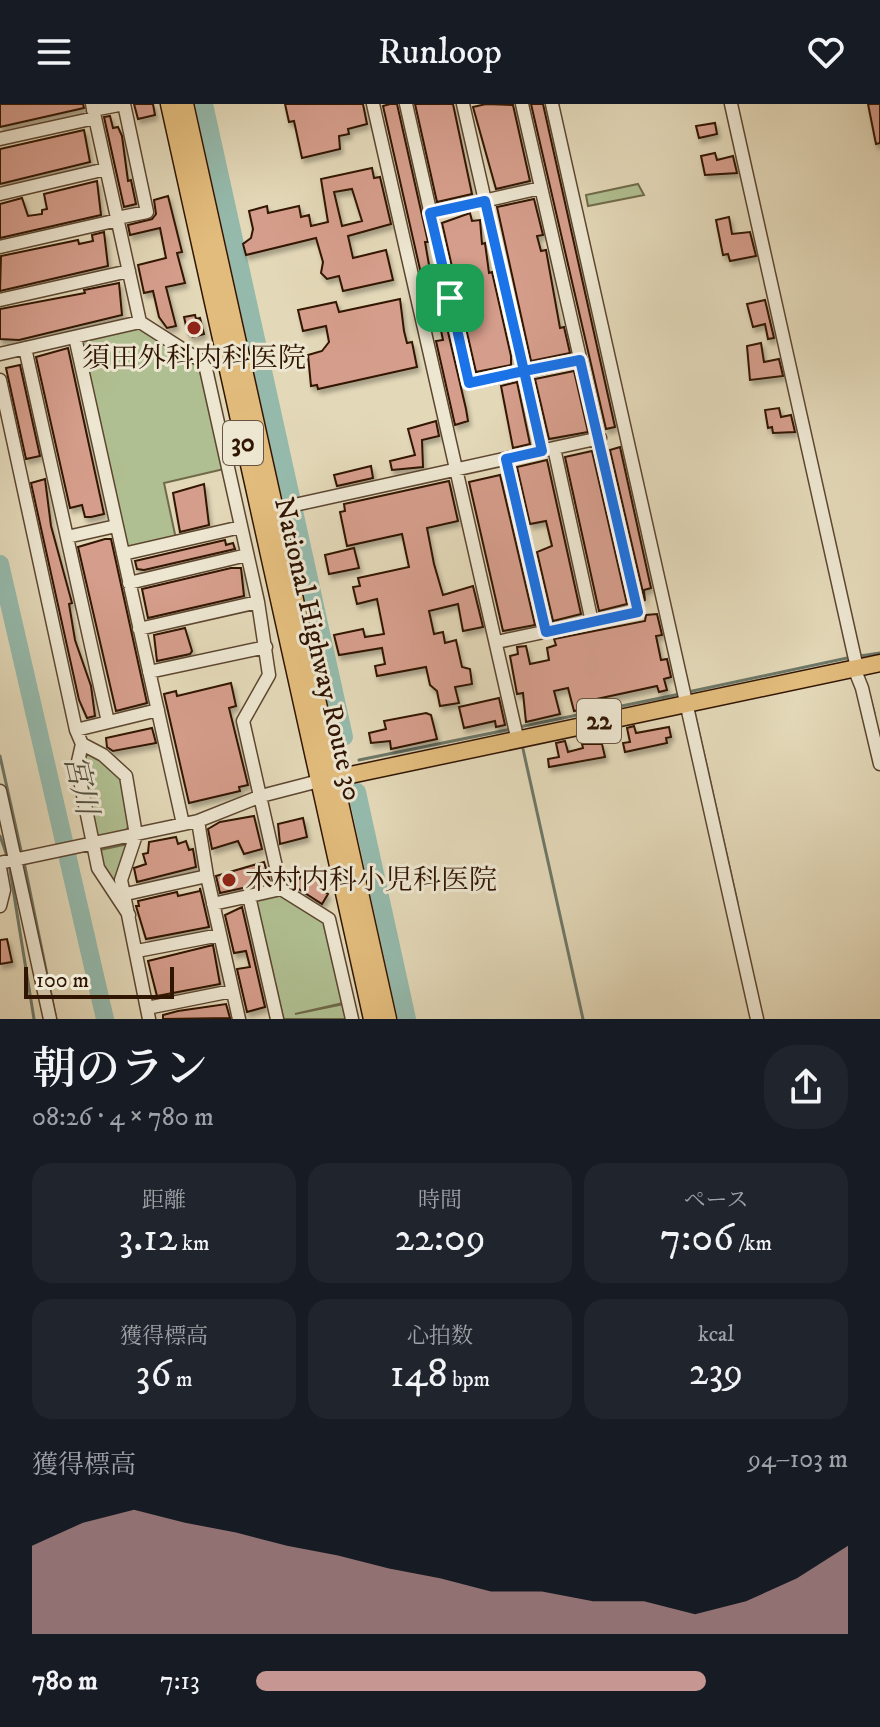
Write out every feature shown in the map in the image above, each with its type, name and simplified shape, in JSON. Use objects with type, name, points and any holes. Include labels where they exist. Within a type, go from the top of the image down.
[{"type":"highway","name":"National Highway Route 30","points":[[170,104],[279,509]]},
{"type":"highway","name":"National Highway Route 30","points":[[184,104],[279,509],[326,780],[373,1019]]},
{"type":"highway","name":"National Highway Route 30","points":[[326,780],[387,1019]]},
{"type":"main road","name":"22","points":[[326,780],[515,731],[855,662],[880,663]]},
{"type":"street","points":[[0,139],[124,104],[147,212],[0,247]]},
{"type":"street","points":[[373,104],[515,731]]},
{"type":"street","points":[[406,104],[469,383],[580,360]]},
{"type":"street","points":[[463,104],[524,371],[548,450],[592,622]]},
{"type":"street","points":[[497,642],[638,612],[522,104]]},
{"type":"street","points":[[552,104],[757,1019]]},
{"type":"street","points":[[731,104],[880,764]]},
{"type":"street","points":[[93,111],[140,322],[204,365],[266,647],[269,675],[243,721],[281,889]]},
{"type":"street","points":[[0,194],[106,169]]},
{"type":"street","points":[[430,213],[541,188]]},
{"type":"street","points":[[0,300],[129,271]]},
{"type":"street","points":[[0,354],[140,322]]},
{"type":"street","points":[[75,337],[183,824]]},
{"type":"street","points":[[25,348],[108,722]]},
{"type":"street","points":[[0,380],[76,730],[82,744],[77,766],[91,844],[103,879],[131,918]]},
{"type":"street","points":[[279,509],[600,438]]},
{"type":"street","points":[[506,459],[546,632]]},
{"type":"street","points":[[67,537],[116,526]]},
{"type":"street","points":[[123,554],[241,527]]},
{"type":"street","points":[[129,583],[247,555]]},
{"type":"street","points":[[139,629],[258,602]]},
{"type":"street","points":[[149,672],[266,647]]},
{"type":"street","points":[[76,730],[158,710]]},
{"type":"street","points":[[82,744],[103,755],[126,776],[136,835],[121,880],[148,1014],[232,991]]},
{"type":"street","points":[[0,906],[4,890],[0,866],[198,821],[261,796],[326,780]]},
{"type":"street","points":[[0,791],[25,858],[50,1019]]},
{"type":"street","points":[[198,821],[239,1019]]},
{"type":"street","points":[[126,894],[207,876]]},
{"type":"street","points":[[213,904],[281,889],[329,919],[352,1019]]},
{"type":"street","points":[[249,896],[277,1019]]},
{"type":"street","points":[[137,951],[220,935]]},
{"type":"green space","points":[[638,184],[644,195],[588,206],[586,195]]},
{"type":"green space","points":[[139,326],[202,368],[224,469],[164,483],[176,539],[126,549],[79,340]]},
{"type":"green space","points":[[88,750],[120,776],[130,823],[126,831],[96,837],[82,770]]},
{"type":"green space","points":[[128,844],[120,898],[105,874],[100,850]]},
{"type":"green space","points":[[278,893],[326,924],[343,1003],[295,1014],[344,1004],[347,1019],[280,1019],[253,898]]},
{"type":"building","points":[[0,104],[83,104],[84,108],[0,127]]},
{"type":"building","points":[[134,104],[153,104],[155,115],[138,119]]},
{"type":"building","points":[[285,104],[363,104],[367,124],[348,129],[349,134],[339,136],[340,149],[302,158],[294,121],[289,122]]},
{"type":"building","points":[[397,104],[428,242],[425,242],[433,288],[437,302],[441,302],[466,409],[468,421],[455,425],[436,341],[443,340],[438,316],[431,318],[383,106]]},
{"type":"building","points":[[415,104],[453,104],[472,194],[437,202]]},
{"type":"building","points":[[531,104],[543,104],[615,427],[606,429]]},
{"type":"building","points":[[868,104],[880,104],[880,143],[876,144]]},
{"type":"building","points":[[513,105],[530,181],[496,189],[473,107]]},
{"type":"building","points":[[110,116],[113,128],[118,127],[122,136],[128,181],[131,180],[136,204],[124,207],[104,117]]},
{"type":"building","points":[[715,123],[717,134],[699,138],[696,126]]},
{"type":"building","points":[[84,130],[90,162],[0,184],[0,149]]},
{"type":"building","points":[[715,153],[717,160],[733,156],[737,173],[705,175],[701,156]]},
{"type":"building","points":[[372,168],[374,178],[380,177],[391,224],[348,236],[353,258],[386,250],[393,280],[343,291],[339,276],[327,279],[321,273],[323,262],[316,238],[246,255],[243,244],[251,238],[253,229],[249,211],[267,206],[268,213],[299,206],[301,217],[309,215],[311,226],[328,222],[321,179]],"holes":[[[352,189],[362,221],[342,226],[334,192]]]},
{"type":"building","points":[[97,181],[101,215],[0,238],[0,204],[22,198],[28,216],[42,214],[42,210],[47,209],[44,194]]},
{"type":"building","points":[[168,196],[182,252],[177,253],[185,283],[166,287],[176,326],[167,328],[159,317],[153,291],[144,293],[138,265],[166,258],[160,228],[130,235],[128,225],[152,219],[156,214],[154,200]]},
{"type":"building","points":[[534,199],[543,235],[537,236],[541,251],[546,250],[560,328],[564,327],[570,353],[531,361],[497,207]]},
{"type":"building","points":[[470,213],[472,221],[480,220],[482,244],[485,243],[489,273],[492,272],[511,356],[511,365],[476,372],[442,223]]},
{"type":"building","points":[[729,217],[732,234],[750,232],[756,256],[730,261],[728,254],[723,255],[716,220]]},
{"type":"building","points":[[104,232],[108,266],[0,291],[1,256],[78,240],[79,244],[93,241],[92,235]]},
{"type":"building","points":[[119,283],[122,315],[19,340],[0,339],[0,309],[85,293],[84,290]]},
{"type":"building","points":[[400,299],[407,343],[412,342],[417,367],[318,389],[317,385],[311,386],[308,355],[322,351],[329,342],[326,326],[303,331],[298,310],[336,302],[339,312]]},
{"type":"building","points":[[765,300],[774,338],[768,339],[765,324],[753,327],[747,304]]},
{"type":"building","name":"須田外科内科医院","points":[[195,315],[196,319],[200,318],[204,334],[193,337],[188,334],[184,317]]},
{"type":"building","points":[[761,343],[764,362],[779,359],[783,376],[750,380],[747,346]]},
{"type":"building","points":[[68,348],[104,514],[91,517],[85,517],[82,505],[70,508],[36,357]]},
{"type":"building","points":[[20,365],[40,456],[26,459],[6,368]]},
{"type":"building","points":[[574,371],[588,432],[549,439],[535,379]]},
{"type":"building","points":[[517,382],[530,444],[513,448],[501,386]]},
{"type":"building","points":[[779,408],[781,417],[791,415],[795,432],[773,433],[772,427],[768,428],[765,410]]},
{"type":"building","points":[[436,421],[439,436],[422,440],[423,467],[392,470],[390,461],[415,455],[408,429]]},
{"type":"building","points":[[620,447],[651,588],[644,590],[645,601],[610,450]]},
{"type":"building","points":[[592,451],[627,604],[599,611],[565,457]]},
{"type":"building","points":[[547,460],[581,614],[553,621],[537,552],[552,546],[546,521],[530,524],[517,467]]},
{"type":"building","points":[[371,466],[373,478],[337,486],[334,475]]},
{"type":"building","points":[[500,475],[535,625],[503,631],[469,482]]},
{"type":"building","points":[[45,479],[51,526],[72,603],[69,604],[75,640],[91,686],[95,716],[87,718],[79,700],[31,483]]},
{"type":"building","points":[[449,481],[458,521],[427,528],[434,564],[443,595],[473,586],[483,627],[463,631],[458,604],[429,611],[434,634],[443,632],[445,643],[456,640],[462,667],[470,669],[472,684],[455,687],[459,703],[440,706],[426,667],[377,676],[375,666],[385,664],[382,648],[339,655],[334,635],[363,629],[365,637],[384,634],[377,599],[357,604],[353,587],[360,586],[358,578],[409,567],[402,534],[347,546],[340,512],[345,511],[344,504]]},
{"type":"building","points":[[204,484],[209,525],[180,532],[173,493]]},
{"type":"building","points":[[111,539],[147,703],[116,711],[78,547]]},
{"type":"building","points":[[225,540],[226,545],[233,543],[235,549],[137,569],[135,561]]},
{"type":"building","points":[[354,548],[359,568],[329,574],[325,555]]},
{"type":"building","points":[[241,568],[244,596],[148,618],[142,589]]},
{"type":"building","points":[[657,614],[662,635],[656,636],[661,660],[667,659],[671,677],[664,679],[667,690],[659,692],[657,686],[592,700],[583,704],[584,709],[574,711],[568,688],[554,691],[560,714],[526,722],[523,693],[517,694],[510,656],[518,654],[517,647],[526,646],[530,664],[549,660],[547,648],[556,645],[554,639],[645,621],[646,615]]},
{"type":"building","points":[[185,628],[192,651],[190,654],[157,661],[154,635]]},
{"type":"building","points":[[231,683],[236,706],[229,708],[248,785],[239,787],[240,791],[189,803],[164,694],[176,691],[177,696]]},
{"type":"building","points":[[499,698],[505,725],[496,727],[495,721],[464,728],[459,707]]},
{"type":"building","points":[[426,713],[431,715],[437,739],[391,749],[390,741],[371,743],[369,733],[386,729],[384,721]]},
{"type":"building","points":[[634,726],[636,733],[669,727],[671,737],[666,738],[667,743],[625,752],[623,743],[630,742],[627,728]]},
{"type":"building","points":[[152,728],[156,743],[113,751],[107,747],[106,738]]},
{"type":"building","points":[[565,741],[568,752],[583,748],[582,744],[602,744],[605,757],[549,767],[548,759],[559,757],[556,743]]},
{"type":"building","points":[[254,816],[262,849],[244,854],[238,841],[212,849],[208,829],[220,822]]},
{"type":"building","points":[[303,818],[307,837],[280,844],[278,824]]},
{"type":"building","points":[[176,837],[178,844],[186,841],[189,850],[193,849],[196,867],[137,882],[134,868],[146,864],[143,854],[148,853],[149,842]]},
{"type":"building","points":[[264,862],[270,882],[220,893],[216,876]]},
{"type":"building","points":[[301,876],[310,882],[314,877],[323,883],[319,888],[328,894],[322,904],[294,886]]},
{"type":"building","points":[[200,888],[209,927],[146,939],[136,906],[139,906],[138,901],[177,892],[178,896],[200,891]]},
{"type":"building","points":[[242,907],[265,1007],[247,1012],[237,969],[250,967],[246,951],[234,953],[225,915]]},
{"type":"building","points":[[7,939],[12,962],[0,964],[0,940]]},
{"type":"building","points":[[213,945],[220,984],[157,996],[148,961]]},
{"type":"building","points":[[226,1004],[230,1018],[163,1019],[163,1015],[178,1011]]},
{"type":"waterway","points":[[204,104],[344,737]]},
{"type":"waterway","name":"宮川","points":[[0,564],[105,1019]]},
{"type":"waterway","points":[[843,580],[857,647]]},
{"type":"waterway","points":[[860,656],[880,653]]},
{"type":"waterway","points":[[688,692],[852,657]]},
{"type":"waterway","points":[[867,686],[874,713]]},
{"type":"waterway","points":[[519,727],[680,694]]},
{"type":"waterway","points":[[694,711],[737,902]]},
{"type":"waterway","points":[[359,760],[512,729]]},
{"type":"waterway","points":[[523,749],[583,1019]]},
{"type":"waterway","points":[[0,756],[22,855]]},
{"type":"waterway","points":[[357,792],[407,1019]]},
{"type":"waterway","points":[[0,836],[6,853]]},
{"type":"waterway","points":[[24,862],[56,1019]]},
{"type":"waterway","points":[[10,870],[34,1019]]},
{"type":"place","name":"須田外科内科医院","points":[[194,328]]},
{"type":"place","name":"木村内科小児科医院","points":[[229,880]]},
{"type":"route","points":[[450,298],[430,213],[485,201],[524,371],[580,360],[638,612],[546,632],[506,459],[542,451],[524,371],[469,383],[450,298]]}]
